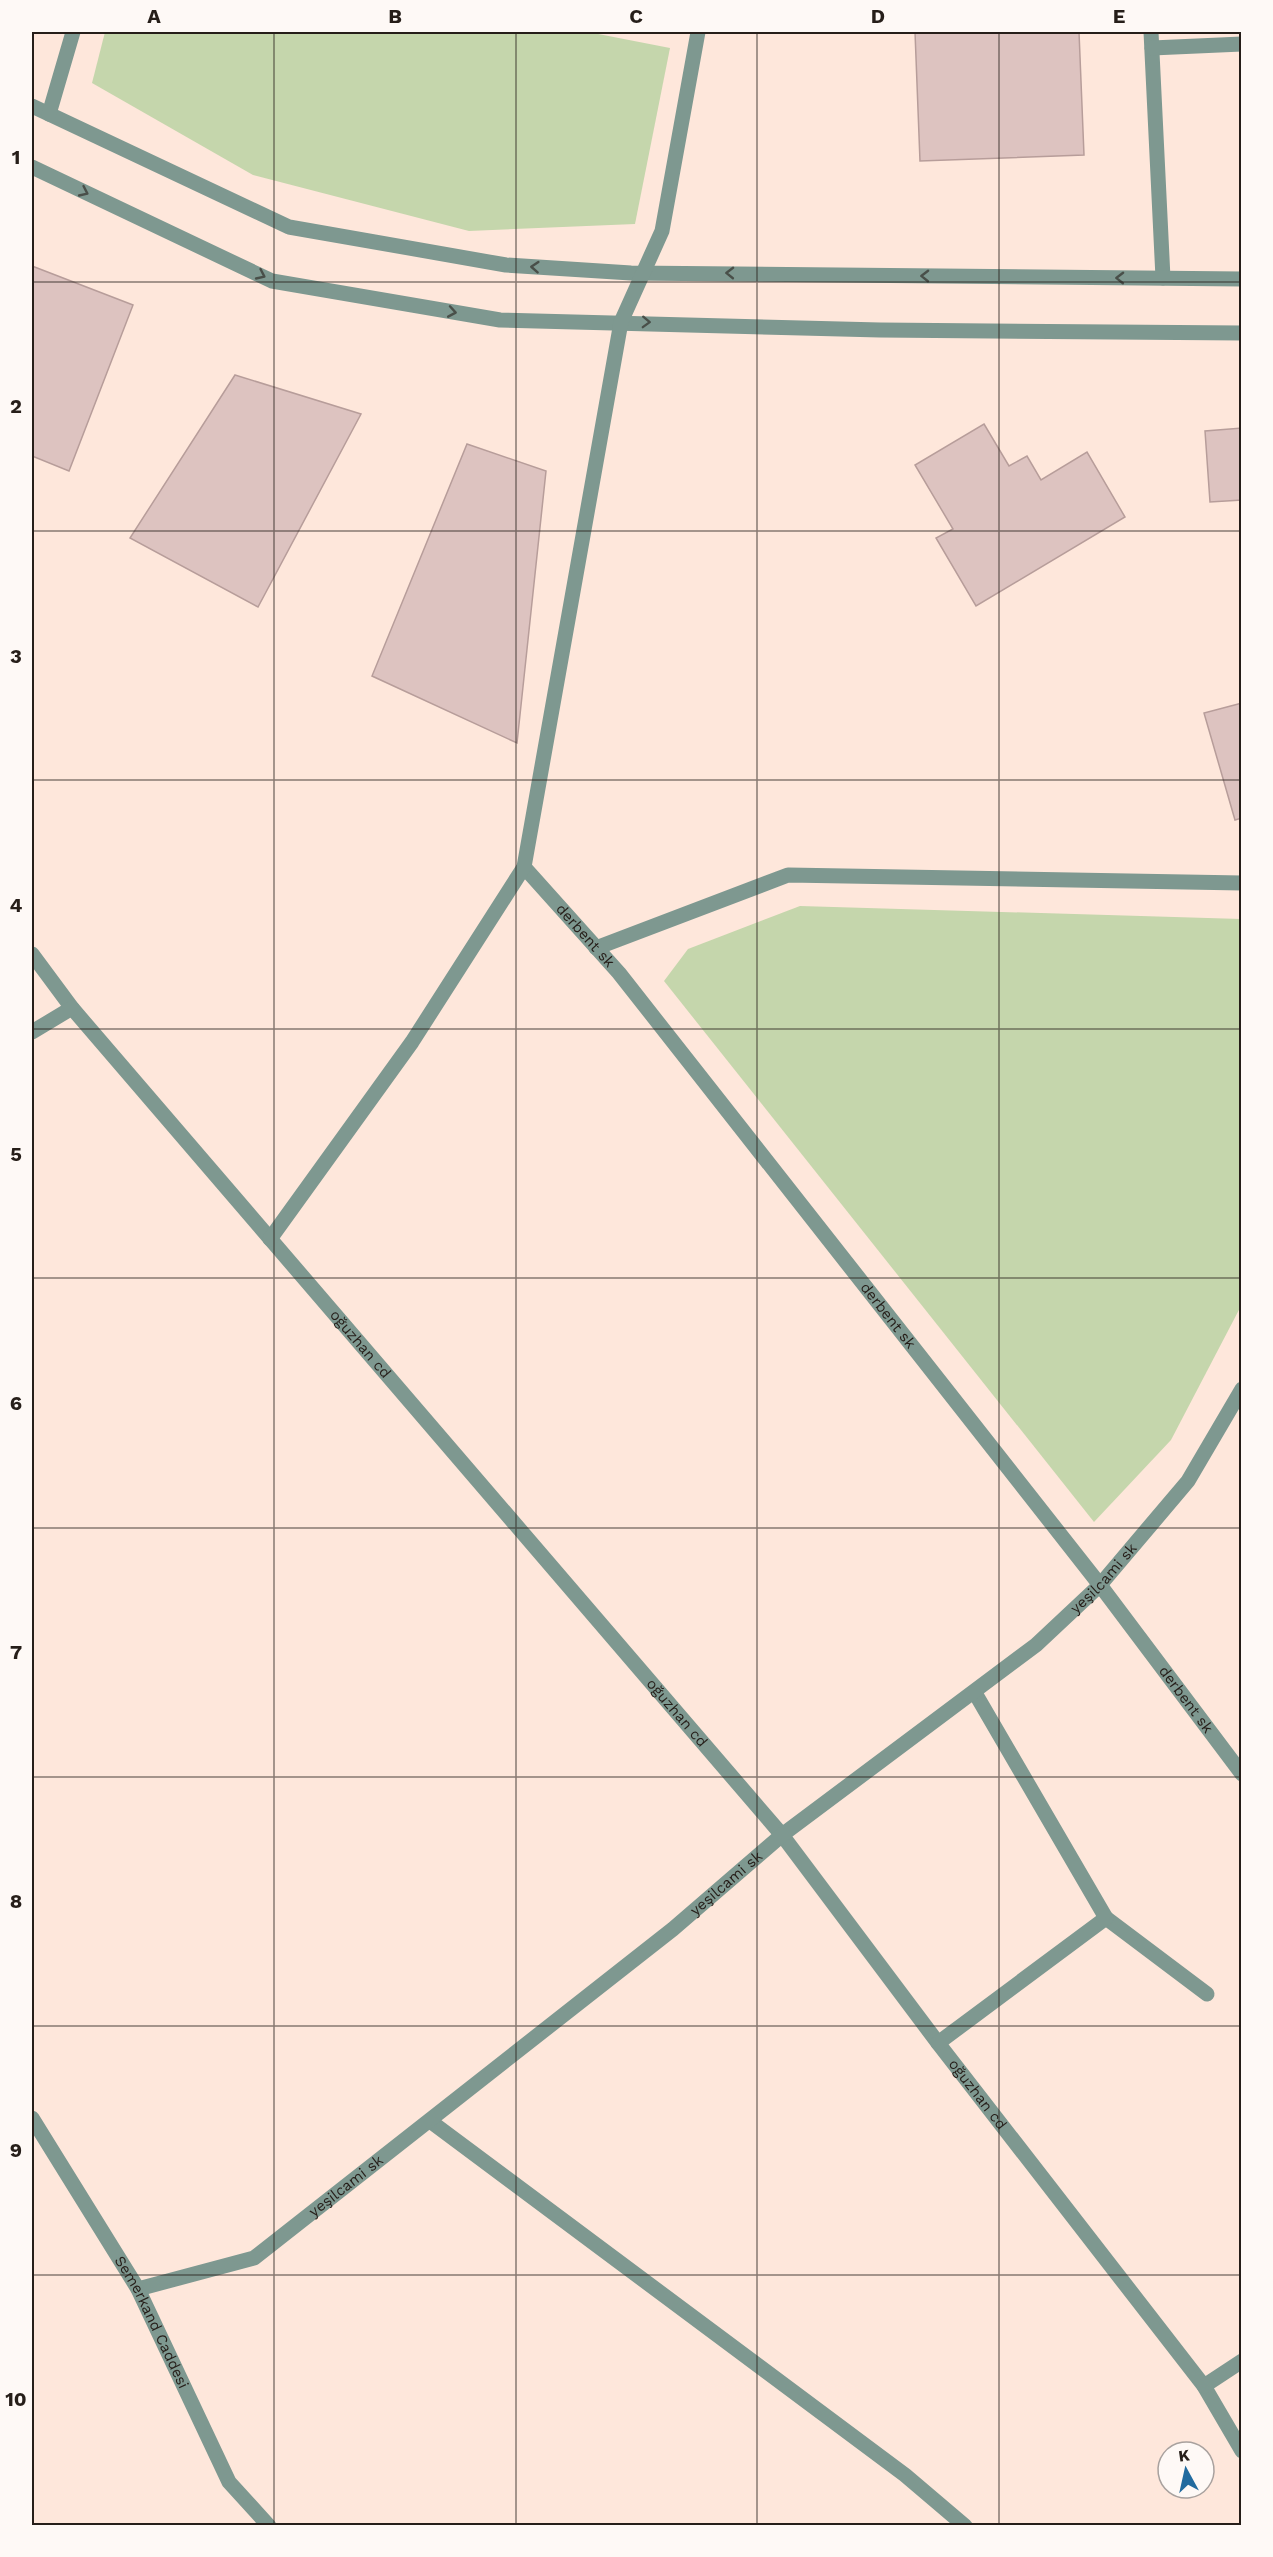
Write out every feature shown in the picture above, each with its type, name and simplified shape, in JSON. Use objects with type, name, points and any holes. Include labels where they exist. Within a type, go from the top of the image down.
[{"type":"street","points":[[49,114],[73,32]]},
{"type":"street","points":[[270,1239],[412,1042],[524,867],[621,322],[662,231],[698,32]]},
{"type":"street","points":[[1151,32],[1163,278]]},
{"type":"street","points":[[1152,48],[1242,44]]},
{"type":"street","points":[[32,106],[289,227],[506,265],[643,272],[1242,279]]},
{"type":"street","points":[[32,167],[272,281],[500,320],[879,330],[1242,333]]},
{"type":"street","name":"derbent sk","points":[[524,867],[619,973],[1100,1586],[1242,1774]]},
{"type":"street","points":[[596,948],[788,875],[1242,883]]},
{"type":"street","name":"oğuzhan cd","points":[[32,954],[72,1008],[782,1835],[938,2043],[1204,2386],[1242,2451]]},
{"type":"street","points":[[32,1032],[72,1008]]},
{"type":"street","name":"yeşilcami sk","points":[[138,2289],[254,2258],[673,1929],[782,1835],[975,1693],[1036,1645],[1100,1586],[1188,1481],[1242,1389]]},
{"type":"street","points":[[975,1693],[1106,1918],[1207,1994]]},
{"type":"street","points":[[938,2043],[1106,1918]]},
{"type":"street","name":"Semerkand Caddesi","points":[[32,2118],[138,2289],[229,2482],[269,2526]]},
{"type":"street","points":[[430,2121],[905,2475],[965,2526]]},
{"type":"street","points":[[1204,2386],[1242,2361]]},
{"type":"green space","points":[[105,32],[588,32],[670,48],[635,224],[469,231],[253,175],[92,83]]},
{"type":"green space","points":[[800,906],[1241,919],[1241,1306],[1171,1440],[1094,1522],[664,981],[688,949]]},
{"type":"building","points":[[915,32],[1079,32],[1084,155],[920,161]]},
{"type":"building","points":[[32,266],[133,305],[69,471],[32,456]]},
{"type":"building","points":[[235,375],[361,414],[258,607],[130,538]]},
{"type":"building","points":[[984,424],[1009,466],[1027,456],[1041,480],[1087,452],[1125,517],[976,606],[936,538],[953,529],[915,465]]},
{"type":"building","points":[[1242,428],[1242,500],[1210,502],[1205,431]]},
{"type":"building","points":[[467,444],[546,471],[517,743],[372,676]]},
{"type":"building","points":[[1242,703],[1242,818],[1235,820],[1204,713]]}]
